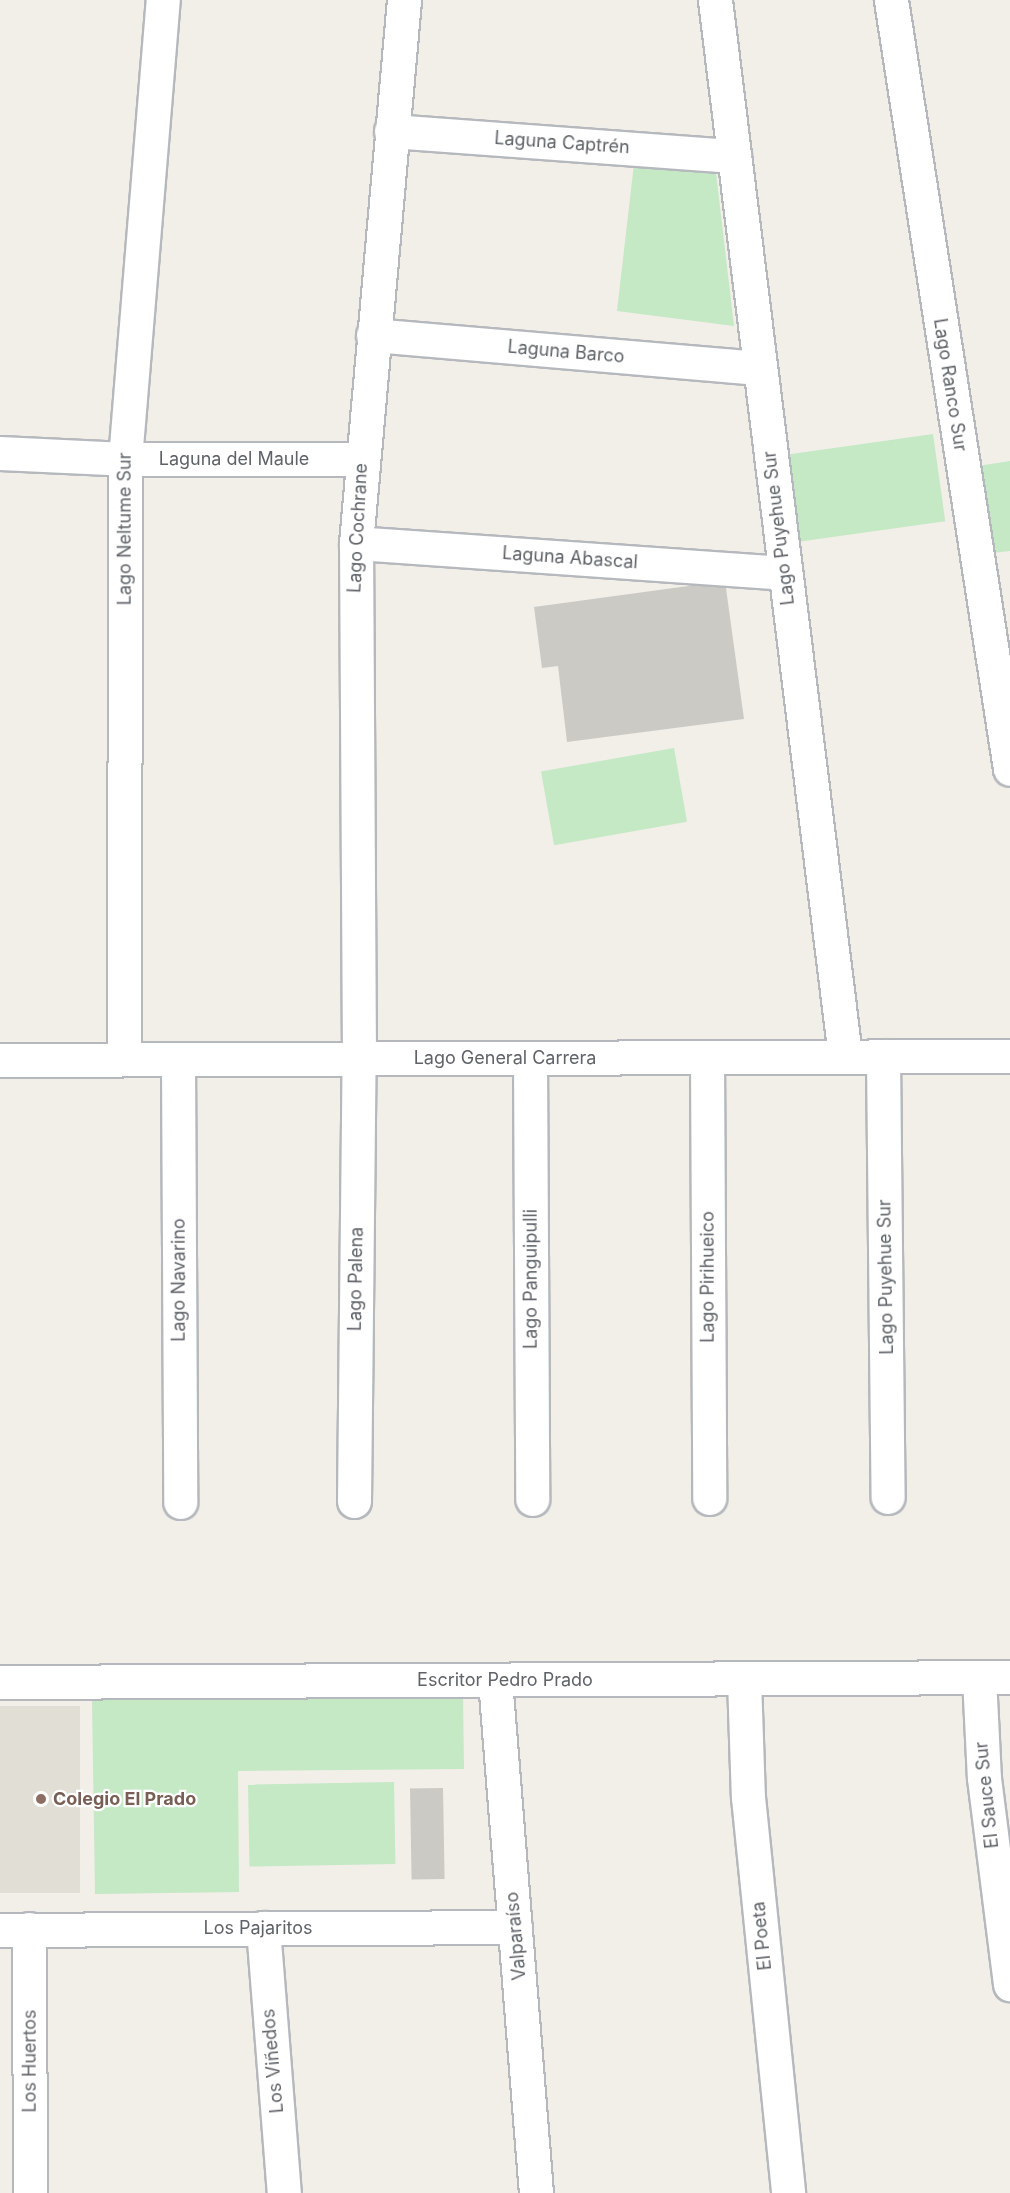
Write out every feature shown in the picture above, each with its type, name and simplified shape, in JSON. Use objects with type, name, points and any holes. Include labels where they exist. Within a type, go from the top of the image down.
[{"type":"street","name":"Lago Neltume Sur","points":[[124,1059],[125,459],[163,0]]},
{"type":"street","name":"Lago Cochrane","points":[[359,1058],[356,543],[361,459],[404,0]]},
{"type":"street","name":"Lago Puyehue Sur","points":[[715,0],[844,1056]]},
{"type":"street","name":"Lago Ranco Sur","points":[[891,0],[1010,770]]},
{"type":"street","name":"Laguna Captrén","points":[[391,131],[734,156]]},
{"type":"street","name":"Laguna Barco","points":[[373,335],[760,368]]},
{"type":"street","name":"Laguna del Maule","points":[[0,453],[125,459],[361,459]]},
{"type":"street","name":"Laguna Abascal","points":[[356,543],[785,573]]},
{"type":"street","name":"Lago Puyehue Sur","points":[[883,1056],[888,1497]]},
{"type":"street","name":"Lago General Carrera","points":[[0,1060],[1010,1056]]},
{"type":"street","name":"Lago Pirihueico","points":[[707,1057],[710,1498]]},
{"type":"street","name":"Lago Palena","points":[[354,1501],[359,1058]]},
{"type":"street","name":"Lago Panguipulli","points":[[530,1058],[532,1499]]},
{"type":"street","name":"Lago Navarino","points":[[178,1059],[180,1502]]},
{"type":"street","name":"Escritor Pedro Prado","points":[[0,1682],[995,1677]]},
{"type":"street","name":"El Sauce Sur","points":[[995,1677],[984,1778],[1010,1984]]},
{"type":"street","name":"El Poeta","points":[[744,1679],[748,1797],[788,2193]]},
{"type":"street","name":"Valparaíso","points":[[495,1680],[536,2193]]},
{"type":"street","name":"Los Pajaritos","points":[[15,1929],[515,1927]]},
{"type":"street","name":"Los Viñedos","points":[[263,1928],[284,2193]]},
{"type":"street","name":"Los Huertos","points":[[15,1929],[30,2193]]},
{"type":"shaded area","name":"Colegio El Prado","points":[[0,1706],[80,1706],[80,1893],[0,1893]]},
{"type":"green space","points":[[634,164],[716,173],[734,326],[617,311]]},
{"type":"green space","points":[[933,434],[945,521],[797,542],[784,455]]},
{"type":"green space","points":[[1010,461],[1010,551],[991,553],[978,466]]},
{"type":"green space","points":[[674,748],[687,822],[554,845],[541,771]]},
{"type":"green space","points":[[463,1695],[464,1769],[238,1771],[239,1892],[95,1894],[92,1699]]},
{"type":"green space","points":[[394,1782],[395,1864],[249,1867],[248,1785]]},
{"type":"building","points":[[725,581],[744,719],[567,742],[558,666],[542,668],[534,607]]},
{"type":"building","points":[[443,1788],[445,1879],[412,1880],[410,1789]]},
{"type":"place","name":"Colegio El Prado","points":[[41,1799]]}]
